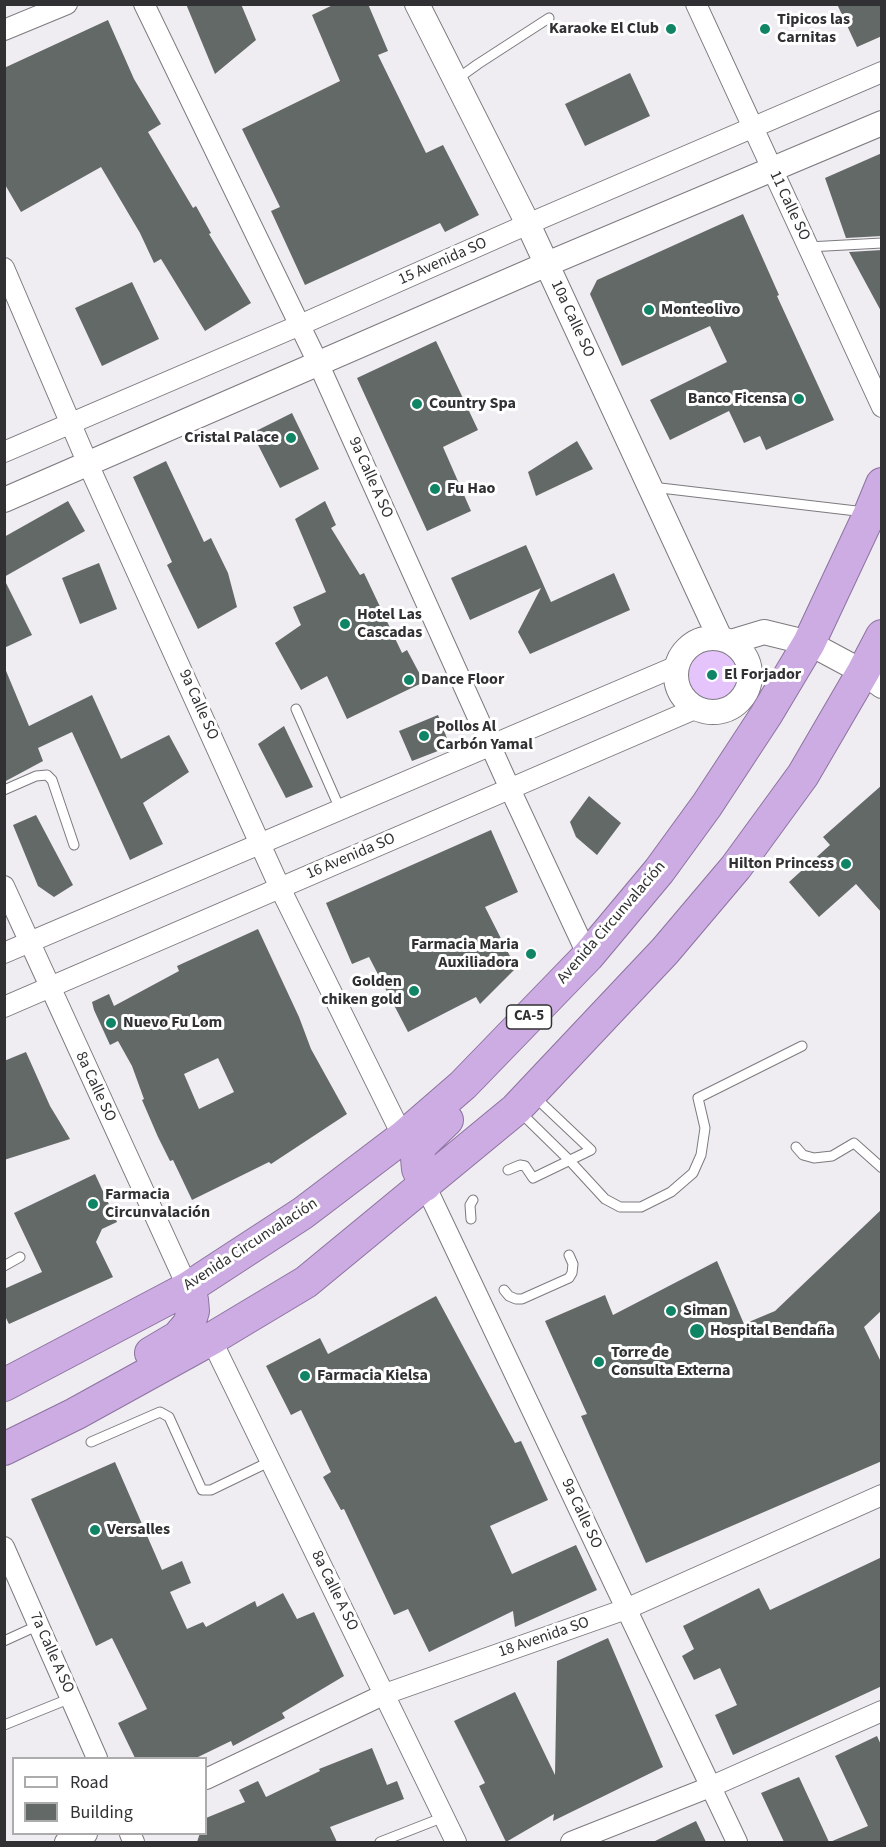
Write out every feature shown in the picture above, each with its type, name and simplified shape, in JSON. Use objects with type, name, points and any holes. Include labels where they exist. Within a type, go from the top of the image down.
[{"type":"highway","name":"Avenida Circunvalación","points":[[5,1383],[188,1288],[303,1214],[402,1137],[463,1085],[588,956],[659,871],[707,805],[755,706],[809,643],[882,484]]},
{"type":"highway","points":[[4,1449],[75,1414],[211,1339],[306,1282],[524,1101],[665,951],[736,867],[872,679],[882,636]]},
{"type":"highway","points":[[425,1185],[418,1169],[417,1158],[421,1145],[452,1115],[463,1085]]},
{"type":"highway","points":[[75,1414],[90,1387],[173,1341],[184,1331],[194,1311],[188,1288]]},
{"type":"street","points":[[4,30],[66,4]]},
{"type":"street","name":"9a Calle A SO","points":[[144,4],[319,365],[510,789],[588,956]]},
{"type":"street","name":"10a Calle SO","points":[[417,4],[528,224],[650,487],[726,640]]},
{"type":"street","name":"11 Calle SO","points":[[696,4],[882,407]]},
{"type":"street","name":"15 Avenida SO","points":[[4,452],[300,326],[528,224],[882,72]]},
{"type":"street","points":[[4,500],[547,264],[882,123]]},
{"type":"street","name":"9a Calle SO","points":[[4,268],[88,464],[280,888],[402,1137]]},
{"type":"street","points":[[726,640],[741,650],[748,661],[751,674],[749,686],[755,706],[733,706],[722,711],[709,712],[686,701],[676,678],[681,655],[698,640],[709,637],[726,640],[764,632],[809,643],[872,679]]},
{"type":"street","points":[[4,953],[677,666]]},
{"type":"street","name":"16 Avenida SO","points":[[4,1007],[697,708]]},
{"type":"street","name":"8a Calle SO","points":[[4,886],[188,1288]]},
{"type":"street","name":"9a Calle SO","points":[[425,1185],[737,1842]]},
{"type":"street","name":"8a Calle A SO","points":[[211,1339],[456,1842]]},
{"type":"street","name":"18 Avenida SO","points":[[207,1779],[385,1694],[626,1609],[882,1495]]},
{"type":"street","name":"7a Calle A SO","points":[[4,1547],[97,1757]]},
{"type":"street","points":[[571,1842],[710,1786],[882,1711]]},
{"type":"street","points":[[66,1842],[82,1835]]},
{"type":"lane","points":[[455,81],[549,18]]},
{"type":"lane","points":[[808,247],[882,243]]},
{"type":"lane","points":[[650,487],[870,513]]},
{"type":"lane","points":[[296,709],[340,809]]},
{"type":"lane","points":[[4,790],[36,776],[47,775],[52,780],[74,845]]},
{"type":"lane","points":[[524,1101],[570,1161],[605,1199],[620,1207],[641,1207],[671,1192],[693,1173],[701,1155],[705,1128],[698,1098],[802,1046]]},
{"type":"lane","points":[[508,1170],[520,1165],[525,1166],[533,1178],[591,1150],[524,1101]]},
{"type":"lane","points":[[796,1147],[803,1155],[814,1158],[832,1156],[854,1143],[882,1168]]},
{"type":"lane","points":[[471,1219],[470,1205],[473,1200]]},
{"type":"lane","points":[[504,1290],[509,1296],[522,1299],[568,1278],[572,1273],[573,1264],[569,1255]]},
{"type":"lane","points":[[4,1266],[20,1257]]},
{"type":"lane","points":[[91,1442],[160,1412],[169,1417],[202,1490],[211,1490],[271,1461]]},
{"type":"lane","points":[[4,1641],[39,1625]]},
{"type":"lane","points":[[4,1725],[71,1698]]},
{"type":"lane","points":[[380,1842],[444,1817]]},
{"type":"shaded area","points":[[708,647],[718,647],[728,651],[736,659],[740,674],[736,689],[728,697],[718,701],[708,701],[698,697],[690,689],[686,679],[686,669],[690,659],[698,651]]},
{"type":"building","points":[[186,4],[241,4],[256,40],[215,74]]},
{"type":"building","points":[[335,4],[368,4],[388,51],[378,55],[426,153],[443,145],[479,215],[445,232],[440,223],[305,285],[271,211],[280,207],[242,129],[340,81],[312,15]]},
{"type":"building","points":[[837,4],[882,4],[882,36],[857,47]]},
{"type":"building","points":[[108,20],[134,79],[161,124],[148,132],[193,208],[196,206],[211,233],[209,234],[251,303],[205,331],[161,259],[154,263],[140,233],[101,167],[21,212],[4,183],[4,68]]},
{"type":"building","points":[[630,73],[650,116],[585,146],[565,104]]},
{"type":"building","points":[[882,153],[882,236],[846,238],[825,178]]},
{"type":"building","points":[[743,214],[779,295],[777,296],[834,420],[766,450],[760,436],[744,443],[729,411],[670,440],[650,400],[727,362],[710,326],[622,366],[590,294],[597,280]]},
{"type":"building","points":[[882,250],[882,313],[849,252]]},
{"type":"building","points":[[132,282],[159,339],[102,366],[75,308]]},
{"type":"building","name":"Country Spa","points":[[436,341],[478,430],[443,447],[471,511],[427,531],[357,378]]},
{"type":"building","points":[[292,413],[319,469],[280,488],[252,433]]},
{"type":"building","points":[[577,441],[593,469],[536,496],[528,472]]},
{"type":"building","points":[[166,461],[204,542],[211,538],[228,573],[237,607],[198,629],[167,565],[172,562],[133,477]]},
{"type":"building","points":[[68,501],[85,531],[4,577],[4,537]]},
{"type":"building","points":[[325,501],[336,525],[331,528],[360,575],[364,573],[402,653],[407,650],[424,682],[347,719],[327,676],[301,690],[275,643],[301,625],[293,607],[326,592],[295,519]]},
{"type":"building","points":[[526,545],[551,602],[614,573],[630,610],[530,654],[518,632],[541,588],[470,620],[451,578]]},
{"type":"building","points":[[99,563],[117,609],[80,624],[62,578]]},
{"type":"building","points":[[4,579],[32,635],[4,648]]},
{"type":"building","points":[[4,666],[29,726],[92,695],[121,759],[169,735],[189,772],[143,803],[163,844],[130,860],[72,732],[38,748],[43,761],[4,782]]},
{"type":"building","name":"Pollos Al Carbón Yamal","points":[[438,715],[448,741],[443,749],[412,761],[399,731]]},
{"type":"building","points":[[284,726],[313,787],[286,798],[258,744]]},
{"type":"building","name":"Hilton Princess","points":[[882,785],[882,913],[856,884],[819,917],[789,882],[830,845],[823,837]]},
{"type":"building","points":[[589,796],[621,823],[597,855],[576,837],[570,822]]},
{"type":"building","points":[[36,815],[73,885],[54,897],[38,886],[13,825]]},
{"type":"building","points":[[491,830],[518,892],[485,907],[516,968],[480,1004],[476,997],[408,1032],[369,957],[352,964],[326,903]]},
{"type":"building","points":[[258,929],[299,1017],[311,1049],[347,1114],[271,1164],[269,1162],[192,1200],[173,1160],[170,1161],[158,1137],[142,1100],[144,1099],[132,1066],[118,1041],[110,1045],[92,1002],[109,994],[114,1006],[179,971],[177,966]],"holes":[[[218,1058],[234,1092],[199,1109],[184,1074]]]},
{"type":"building","points":[[26,1052],[50,1106],[70,1139],[4,1160],[4,1061]]},
{"type":"building","points":[[95,1174],[117,1222],[102,1229],[96,1242],[113,1277],[9,1324],[4,1314],[4,1289],[42,1272],[14,1213]]},
{"type":"building","points":[[882,1209],[882,1310],[864,1327],[882,1364],[882,1461],[646,1563],[581,1416],[587,1414],[545,1321],[605,1295],[613,1315],[717,1261],[744,1324],[775,1311]]},
{"type":"building","points":[[436,1296],[515,1443],[521,1441],[548,1500],[490,1526],[512,1574],[576,1545],[597,1590],[515,1627],[513,1611],[429,1652],[408,1609],[394,1615],[344,1509],[341,1510],[323,1477],[331,1472],[301,1410],[291,1415],[266,1366],[320,1338],[328,1354]]},
{"type":"building","points":[[115,1462],[162,1570],[182,1561],[191,1583],[170,1592],[187,1629],[203,1622],[206,1627],[255,1601],[257,1607],[283,1593],[297,1619],[314,1612],[344,1676],[282,1713],[285,1718],[233,1746],[231,1741],[198,1757],[135,1757],[118,1723],[147,1709],[112,1638],[96,1646],[31,1499]]},
{"type":"building","points":[[882,1557],[882,1686],[733,1755],[715,1715],[737,1705],[720,1668],[694,1680],[682,1656],[694,1649],[683,1626],[759,1588],[770,1610]]},
{"type":"building","points":[[608,1638],[663,1767],[553,1821],[554,1814],[506,1842],[479,1786],[485,1783],[454,1721],[515,1692],[555,1775],[557,1661]]},
{"type":"building","points":[[877,1736],[882,1747],[882,1842],[830,1842],[868,1826],[835,1756]]},
{"type":"building","points":[[372,1748],[387,1785],[397,1781],[404,1799],[330,1827],[337,1842],[197,1842],[199,1835],[207,1835],[207,1818],[245,1802],[239,1790],[258,1781],[266,1797],[320,1771],[319,1769]]},
{"type":"building","points":[[799,1777],[829,1842],[784,1842],[761,1793]]},
{"type":"building","points":[[696,1821],[706,1842],[653,1842]]},
{"type":"place","name":"Karaoke El Club","points":[[671,29]]},
{"type":"place","name":"Tipicos las Carnitas","points":[[765,29]]},
{"type":"place","name":"Monteolivo","points":[[649,310]]},
{"type":"place","name":"Banco Ficensa","points":[[799,399]]},
{"type":"place","name":"Country Spa","points":[[417,404]]},
{"type":"place","name":"Cristal Palace","points":[[291,438]]},
{"type":"place","name":"Fu Hao","points":[[435,489]]},
{"type":"place","name":"Hotel Las Cascadas","points":[[345,624]]},
{"type":"place","name":"El Forjador","points":[[712,675]]},
{"type":"place","name":"Dance Floor","points":[[409,680]]},
{"type":"place","name":"Pollos Al Carbón Yamal","points":[[424,736]]},
{"type":"place","name":"Hilton Princess","points":[[846,864]]},
{"type":"place","name":"Farmacia Maria Auxiliadora","points":[[531,954]]},
{"type":"place","name":"Golden chiken gold","points":[[414,991]]},
{"type":"place","name":"Nuevo Fu Lom","points":[[111,1023]]},
{"type":"place","name":"Farmacia Circunvalación","points":[[93,1204]]},
{"type":"place","name":"Siman","points":[[671,1311]]},
{"type":"place","name":"Hospital Bendaña","points":[[697,1331]]},
{"type":"place","name":"Torre de Consulta Externa","points":[[599,1362]]},
{"type":"place","name":"Farmacia Kielsa","points":[[305,1376]]},
{"type":"place","name":"Versalles","points":[[95,1530]]}]
